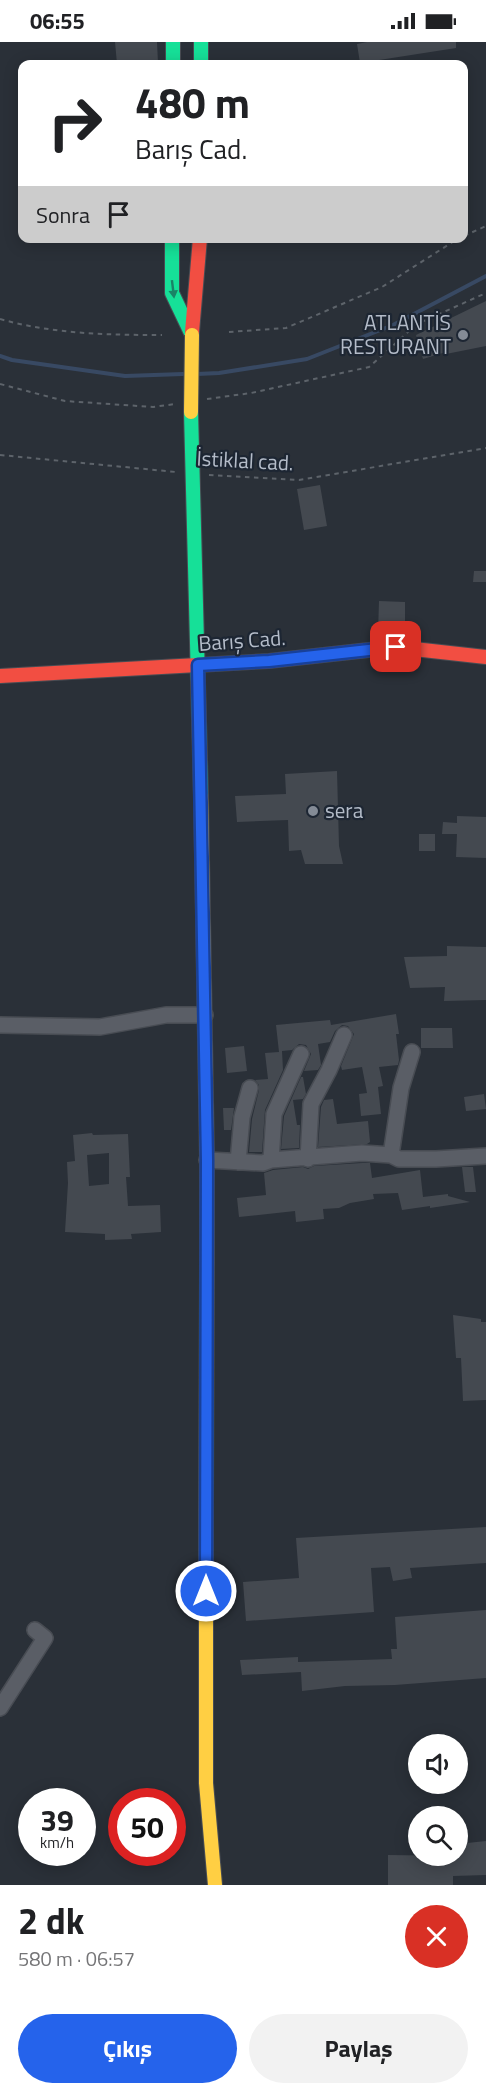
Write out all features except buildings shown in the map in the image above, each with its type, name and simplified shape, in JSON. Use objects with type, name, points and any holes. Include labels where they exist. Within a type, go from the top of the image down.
[{"type":"main road","points":[[173,42],[173,60]]},
{"type":"main road","points":[[201,42],[201,60]]},
{"type":"main road","points":[[172,243],[172,293],[192,335]]},
{"type":"main road","points":[[200,243],[192,335],[191,412],[207,1160],[206,1783],[215,1885]]},
{"type":"main road","name":"Barış Cad.","points":[[0,676],[269,661],[396,647],[486,657]]},
{"type":"street","points":[[0,1025],[100,1027],[166,1015],[205,1015]]},
{"type":"street","points":[[308,1159],[311,1104],[344,1035]]},
{"type":"street","points":[[391,1155],[401,1088],[412,1052]]},
{"type":"street","points":[[272,1160],[274,1114],[301,1054]]},
{"type":"street","points":[[238,1162],[242,1117],[250,1088]]},
{"type":"street","points":[[207,1160],[263,1163],[272,1160],[362,1153],[391,1155],[399,1159],[486,1156]]},
{"type":"street","points":[[0,1708],[45,1638],[35,1630]]},
{"type":"path","points":[[468,234],[486,226]]},
{"type":"path","points":[[229,332],[286,328],[382,287],[451,243]]},
{"type":"path","points":[[207,399],[251,393],[369,367],[417,324],[486,293]]},
{"type":"path","points":[[0,319],[18,324],[96,335],[162,335]]},
{"type":"path","points":[[0,384],[65,401],[153,407],[175,404]]},
{"type":"path","name":"İstiklal cad.","points":[[0,455],[193,474],[298,480],[486,448]]},
{"type":"waterway","points":[[197,374],[219,373],[307,359],[393,325],[486,276]]},
{"type":"waterway","points":[[0,356],[12,360],[125,376],[183,374]]},
{"type":"traffic: fast","points":[[173,42],[173,60]]},
{"type":"traffic: fast","points":[[201,42],[201,60]]},
{"type":"traffic: fast","points":[[172,243],[172,293],[192,335]]},
{"type":"traffic: fast","points":[[191,412],[201,797]]},
{"type":"traffic: fast","points":[[206,1508],[207,1263]]},
{"type":"traffic: slow","points":[[191,412],[192,335]]},
{"type":"traffic: slow","points":[[201,797],[207,1263]]},
{"type":"traffic: slow","points":[[206,1508],[206,1783],[215,1885]]},
{"type":"traffic: jam","points":[[192,332],[200,243]]},
{"type":"traffic: jam","points":[[0,676],[269,661],[396,647],[486,657]]},
{"type":"place","name":"ATLANTİS RESTURANT","points":[[463,335]]},
{"type":"place","name":"sera","points":[[313,811]]},
{"type":"route","points":[[206,1591],[207,1160],[198,665],[269,661],[396,647]]}]
